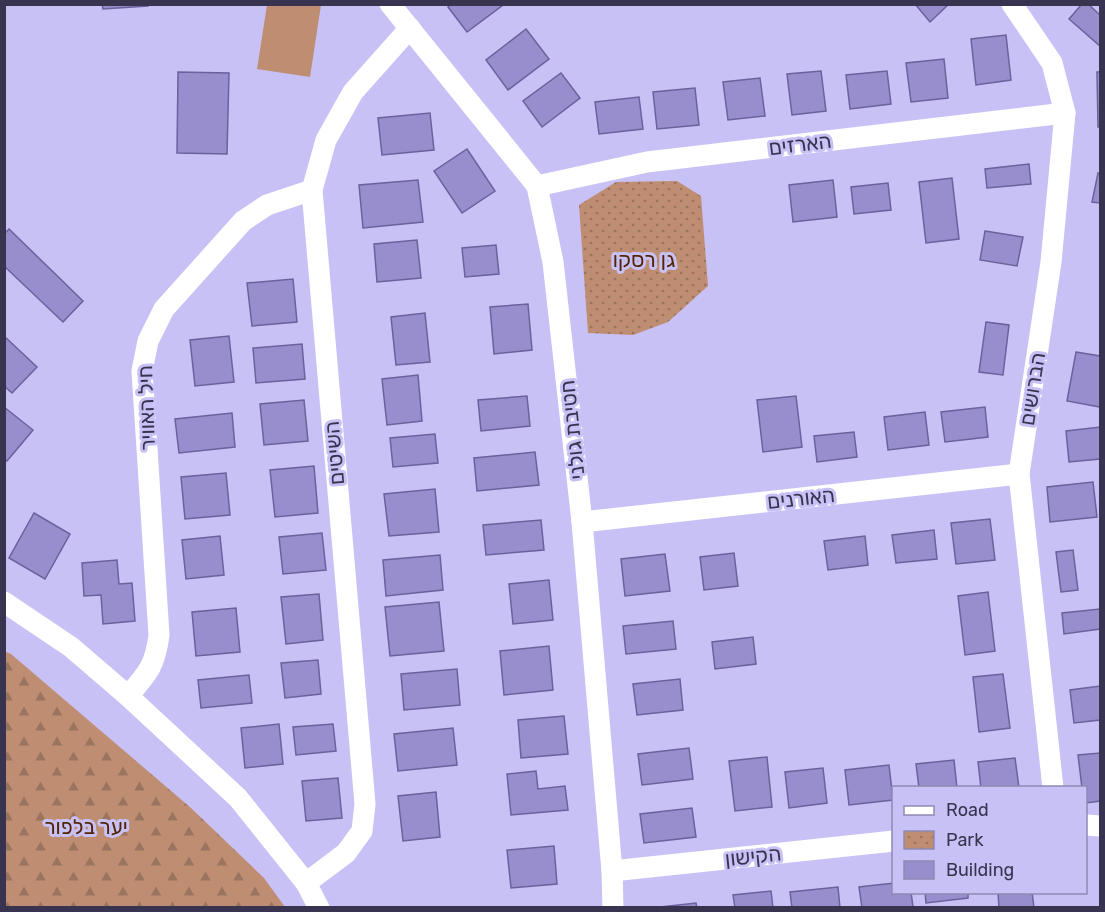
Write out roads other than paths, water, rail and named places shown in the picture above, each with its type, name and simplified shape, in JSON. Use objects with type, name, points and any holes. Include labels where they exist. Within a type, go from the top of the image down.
[{"type":"street","name":"חטיבת גולני","points":[[390,4],[537,186],[553,262],[582,522],[612,872],[613,908]]},
{"type":"street","name":"הברושים","points":[[1012,4],[1052,63],[1065,113],[1051,261],[1019,474],[1053,786]]},
{"type":"street","name":"השיטים","points":[[306,884],[346,853],[362,831],[365,804],[312,190],[326,140],[352,92],[410,28]]},
{"type":"street","name":"הארזים","points":[[537,186],[647,162],[1065,113]]},
{"type":"street","name":"חיל האוויר","points":[[128,696],[151,670],[157,652],[159,635],[142,371],[148,341],[164,309],[243,221],[267,204],[312,190]]},
{"type":"street","name":"האורנים","points":[[582,522],[1019,474]]},
{"type":"street","points":[[4,602],[71,647],[128,696],[238,798],[306,884],[319,908]]},
{"type":"street","name":"הקישון","points":[[612,872],[892,842]]},
{"type":"park label","name":"גן רסקו","points":[[644,259]]},
{"type":"park label","name":"יער בלפור","points":[[86,826]]}]
